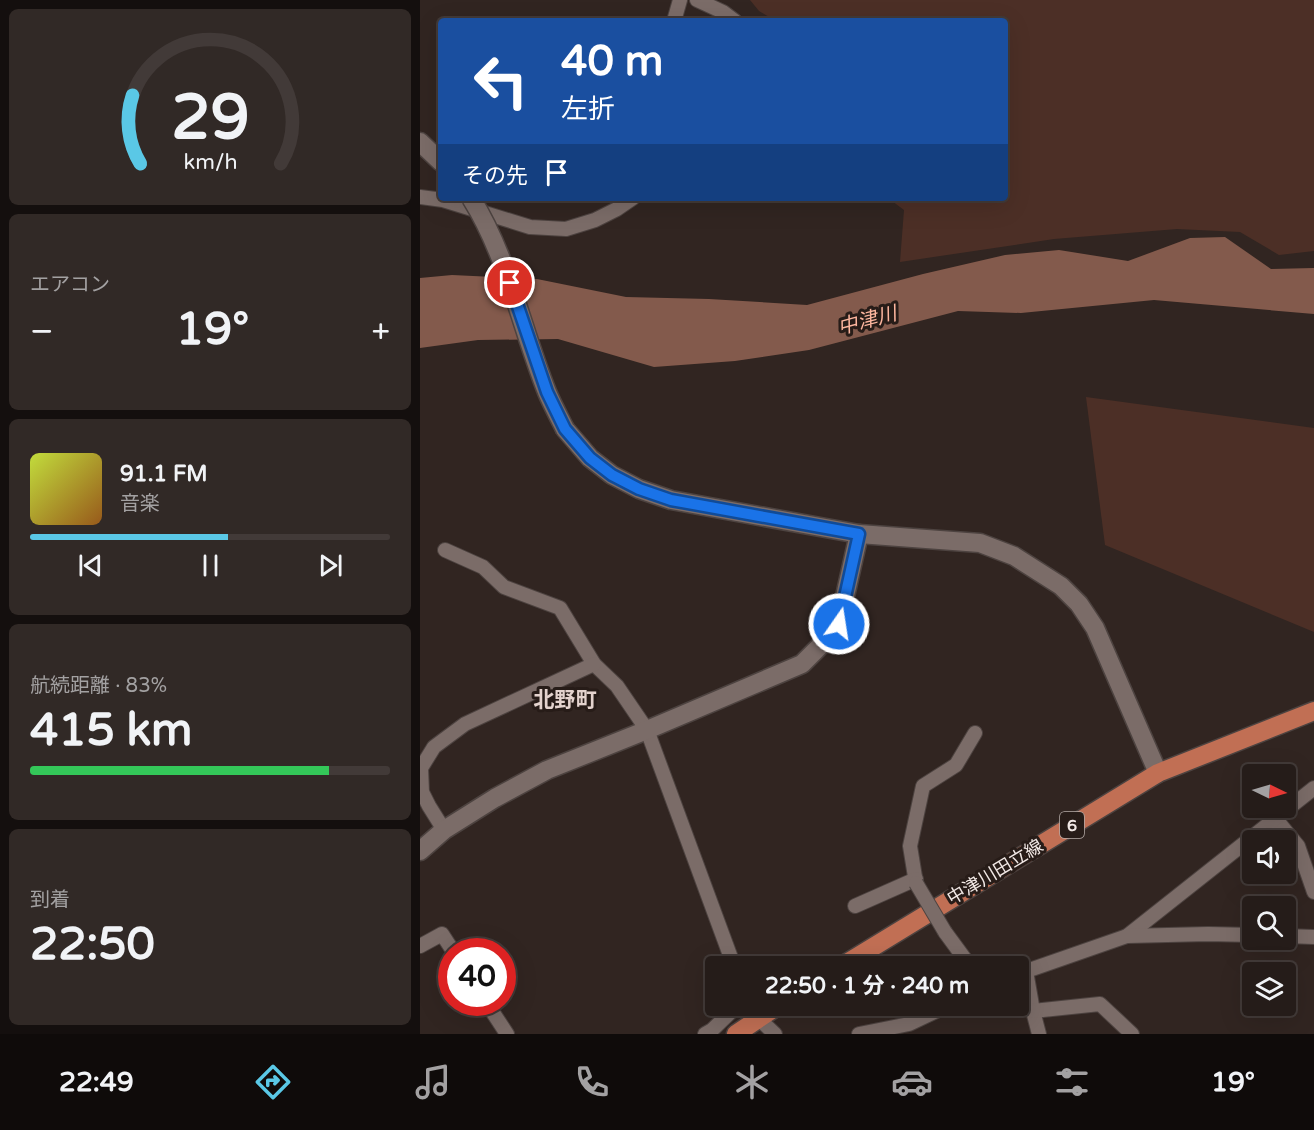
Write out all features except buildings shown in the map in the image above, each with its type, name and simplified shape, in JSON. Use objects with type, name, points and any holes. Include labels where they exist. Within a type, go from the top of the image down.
[{"type":"main road","name":"中津川田立線","points":[[858,956],[1158,773],[1314,711]]},
{"type":"main road","points":[[736,1034],[750,1016]]},
{"type":"street","points":[[675,18],[680,0]]},
{"type":"street","points":[[697,0],[731,18]]},
{"type":"street","points":[[420,142],[438,159]]},
{"type":"street","points":[[420,197],[438,199]]},
{"type":"street","points":[[446,201],[530,227],[566,229],[595,220],[629,201]]},
{"type":"street","points":[[473,201],[490,232],[502,261],[547,392],[565,429],[590,458],[612,475],[639,489],[671,500],[859,534],[980,543],[1014,556],[1061,586],[1079,604],[1095,628],[1158,773]]},
{"type":"street","points":[[420,851],[444,830],[495,798],[547,770],[802,664],[839,624],[859,534]]},
{"type":"street","points":[[445,550],[483,567],[504,586],[560,608],[594,664],[618,686],[647,730],[730,956]]},
{"type":"street","points":[[444,830],[422,792],[422,768],[434,747],[465,724],[594,664]]},
{"type":"street","points":[[963,956],[945,932],[916,881],[910,846],[923,786],[956,765],[975,733]]},
{"type":"street","points":[[1296,802],[1314,788]]},
{"type":"street","points":[[1127,936],[1275,818],[1298,846],[1314,892]]},
{"type":"street","points":[[855,906],[916,881]]},
{"type":"street","points":[[420,946],[442,934],[445,938]]},
{"type":"street","points":[[1029,970],[1127,936],[1242,935]]},
{"type":"street","points":[[1296,936],[1314,937]]},
{"type":"street","points":[[1029,997],[1039,1034]]},
{"type":"street","points":[[1033,1011],[1100,1004],[1132,1034]]},
{"type":"street","points":[[495,1016],[507,1034]]},
{"type":"street","points":[[705,1034],[727,1016]]},
{"type":"street","points":[[747,1034],[752,1016]]},
{"type":"street","points":[[759,1016],[775,1034]]},
{"type":"street","points":[[858,1034],[909,1024],[926,1016]]},
{"type":"shaded area","points":[[750,0],[1314,0],[1314,251],[1279,255],[1240,232],[1177,229],[1054,239],[900,262],[904,210],[892,201],[1008,201],[1008,18],[771,18],[759,11]]},
{"type":"shaded area","points":[[1086,397],[1314,428],[1314,632],[1105,545]]},
{"type":"water","name":"中津川","points":[[1225,237],[1271,269],[1314,268],[1314,314],[1154,300],[1021,313],[958,311],[809,350],[735,361],[654,367],[558,339],[478,340],[420,348],[420,278],[452,275],[537,279],[626,297],[807,305],[1005,255],[1059,250],[1128,261],[1190,238]]},
{"type":"district","name":"北野町","points":[[565,700]]},
{"type":"route","points":[[510,283],[547,392],[565,429],[590,458],[612,475],[639,489],[671,500],[859,534],[839,624]]}]
